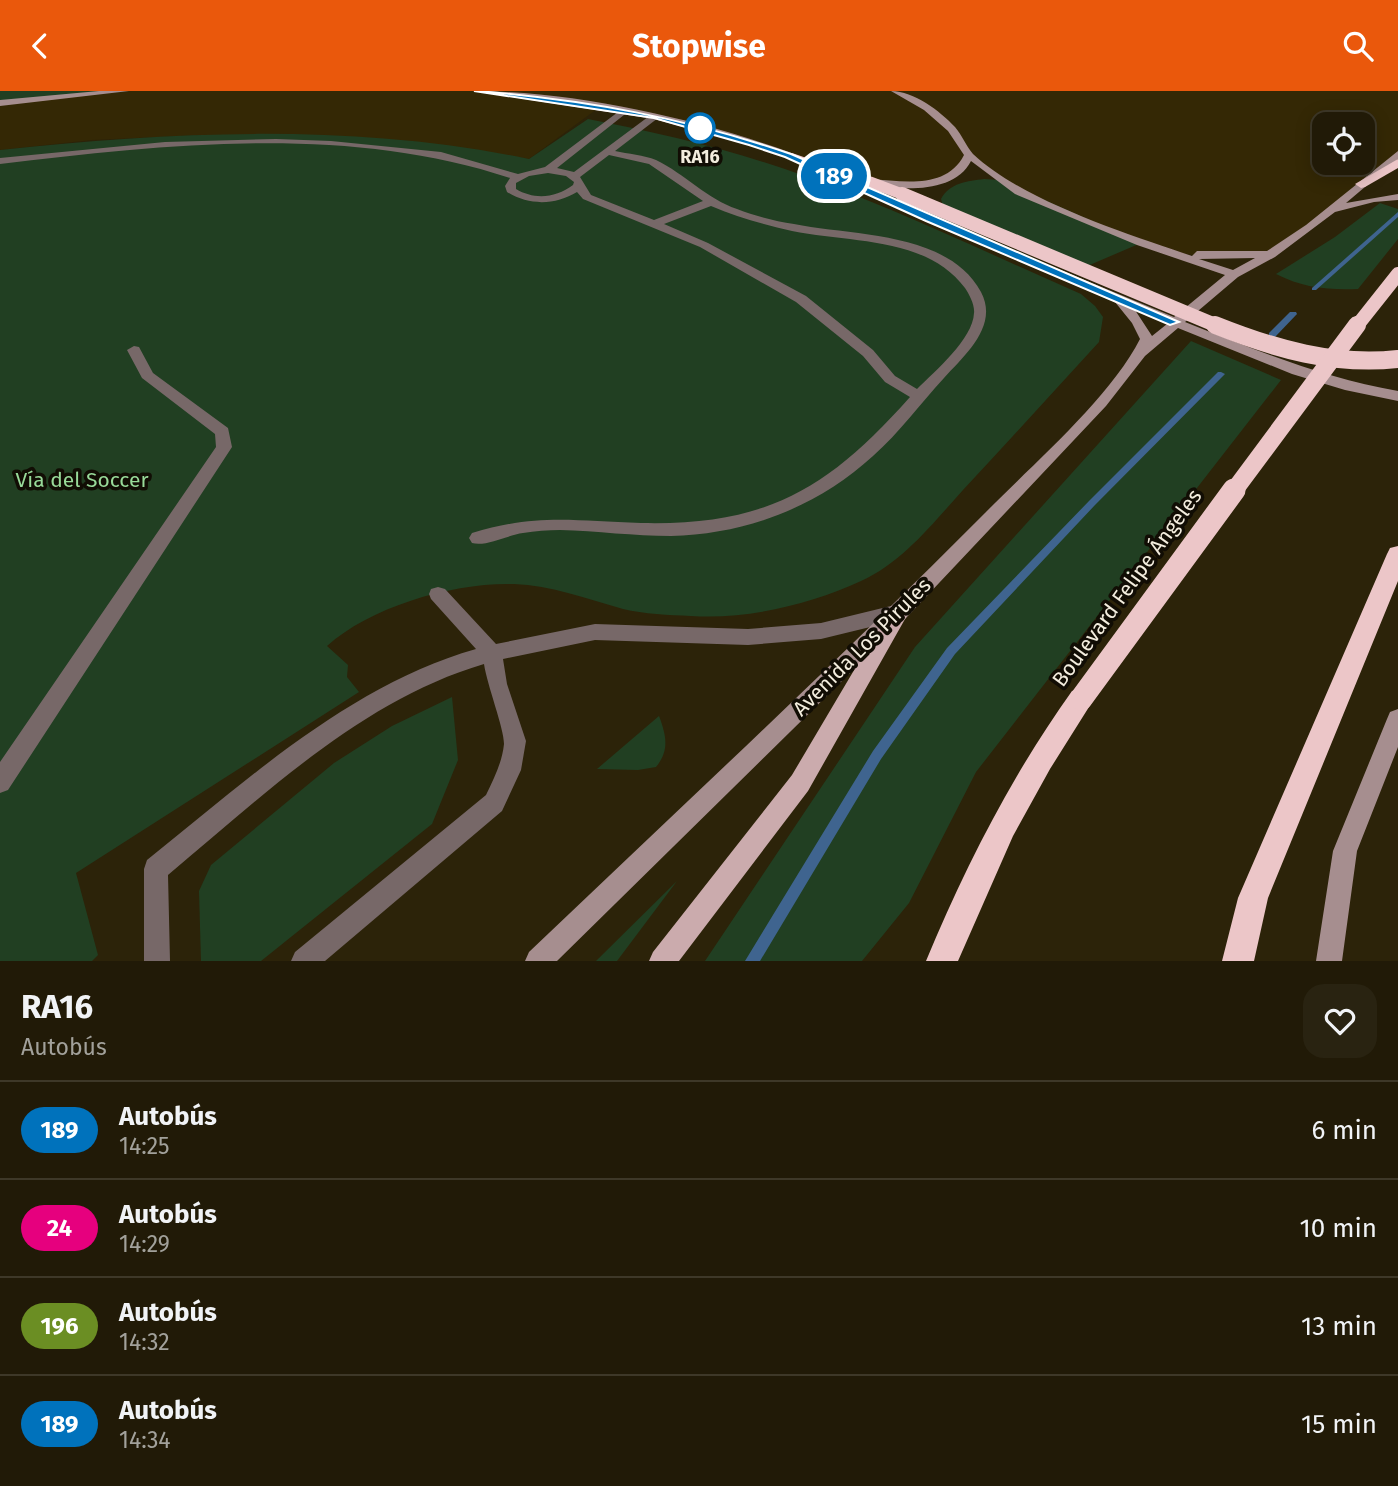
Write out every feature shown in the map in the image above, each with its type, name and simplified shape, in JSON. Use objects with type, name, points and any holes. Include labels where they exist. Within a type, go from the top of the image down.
[{"type":"highway","points":[[788,155],[870,182],[1248,338],[1321,357],[1357,361],[1398,359]]},
{"type":"highway","points":[[1361,184],[1398,163]]},
{"type":"highway","name":"Boulevard Felipe Ángeles","points":[[942,961],[961,912],[1045,747],[1328,362],[1398,274]]},
{"type":"highway","points":[[1238,961],[1253,898],[1398,554]]},
{"type":"main road","points":[[0,103],[125,91]]},
{"type":"main road","points":[[477,91],[655,116],[788,155],[929,219],[1297,371],[1345,386],[1398,396]]},
{"type":"main road","points":[[895,91],[927,108],[951,129],[969,155],[1019,192],[1234,274]]},
{"type":"main road","name":"Avenida Los Pirules","points":[[538,961],[899,612],[1101,403],[1140,353],[1234,274],[1271,254],[1331,210],[1398,154]]},
{"type":"main road","points":[[870,182],[917,184],[941,181],[958,174],[969,155]]},
{"type":"main road","points":[[1331,210],[1374,199],[1398,197]]},
{"type":"main road","points":[[1168,251],[1216,257],[1271,254]]},
{"type":"main road","points":[[1110,294],[1138,321],[1147,339],[1140,353]]},
{"type":"main road","points":[[662,961],[800,783],[899,612]]},
{"type":"main road","points":[[1329,961],[1345,851],[1398,719]]},
{"type":"street","points":[[625,111],[548,170],[512,181],[511,190],[515,194],[533,199],[565,195],[608,152],[655,116]]},
{"type":"street","points":[[0,161],[160,146],[319,144],[444,155],[518,177]]},
{"type":"street","points":[[478,538],[510,527],[538,523],[695,530],[752,518],[803,500],[836,479],[869,451],[960,352],[974,334],[978,323],[981,312],[975,293],[959,272],[938,258],[880,239],[794,228],[734,212],[711,202],[652,162],[608,152]]},
{"type":"street","points":[[548,170],[577,181],[587,197],[704,245],[801,299],[868,353],[890,379],[919,396]]},
{"type":"street","points":[[655,224],[711,202]]},
{"type":"street","points":[[0,782],[223,447],[223,432],[146,376],[134,350]]},
{"type":"street","points":[[304,961],[494,803],[510,770],[514,741],[497,684],[492,653],[438,594]]},
{"type":"street","points":[[157,961],[156,869],[276,771],[358,713],[444,667],[492,653],[595,632],[748,637],[821,631],[899,612]]},
{"type":"shaded area","points":[[125,91],[1398,91],[1398,154],[1375,172],[1375,112],[1312,112],[1312,175],[1371,175],[1271,254],[1200,256],[1168,251],[1033,198],[969,156],[958,174],[917,184],[870,182],[655,116],[601,106],[529,159],[410,141],[316,136],[202,135],[92,140],[0,150],[0,103]]},
{"type":"green space","points":[[0,91],[125,91],[0,103]]},
{"type":"green space","name":"Vía del Soccer","points":[[588,119],[761,161],[860,197],[934,229],[1081,294],[1103,317],[1099,342],[904,553],[861,581],[821,597],[778,609],[712,617],[639,612],[542,587],[491,584],[415,599],[366,619],[327,646],[348,665],[347,677],[359,692],[76,873],[98,955],[92,961],[0,961],[0,150],[198,135],[331,135],[464,147],[529,159]]},
{"type":"green space","points":[[984,179],[1000,180],[1141,243],[1085,267],[944,210],[941,199],[949,189]]},
{"type":"green space","points":[[1380,203],[1398,209],[1398,239],[1358,289],[1316,287],[1276,274],[1335,237]]},
{"type":"green space","points":[[1191,341],[1281,380],[976,772],[909,903],[862,961],[705,961],[915,647]]},
{"type":"green space","points":[[452,697],[458,760],[432,824],[261,961],[201,961],[199,891],[211,865],[334,763],[392,726]]},
{"type":"green space","points":[[659,716],[665,748],[656,767],[638,770],[597,769]]},
{"type":"green space","points":[[677,881],[617,961],[596,961]]},
{"type":"waterway","points":[[1314,289],[1398,214]]},
{"type":"waterway","points":[[1272,335],[1293,314]]},
{"type":"waterway","points":[[752,961],[877,755],[951,651],[1092,503],[1221,374]]},
{"type":"bus line","name":"189","points":[[477,91],[537,97],[655,116],[752,143],[788,155],[929,219],[1174,322]]},
{"type":"place","name":"RA16","points":[[700,128]]}]
